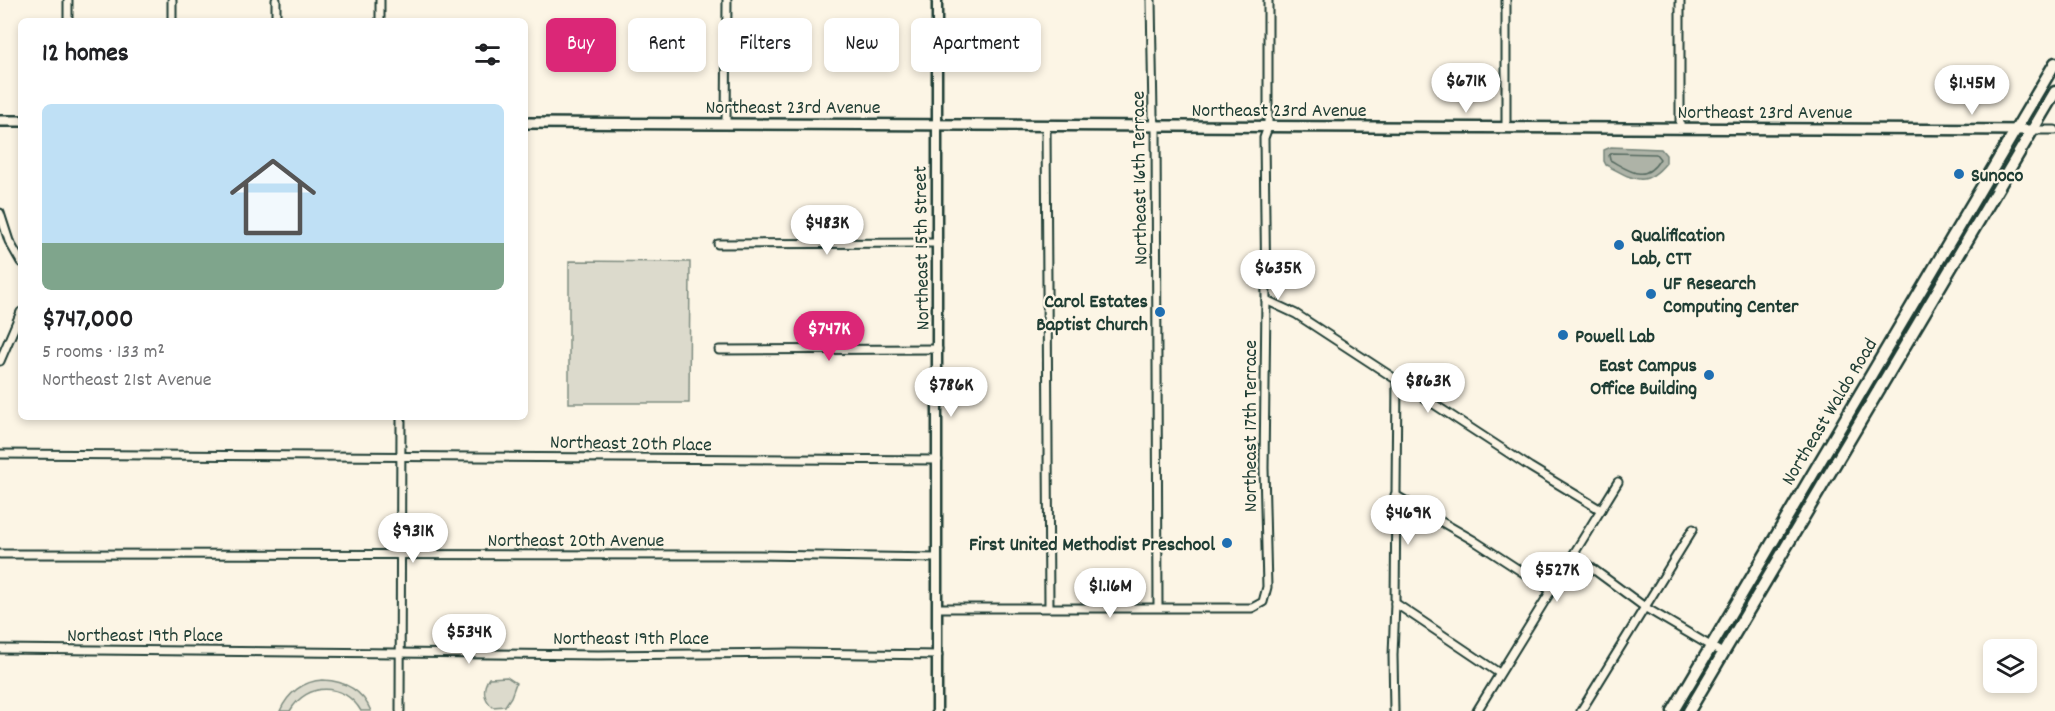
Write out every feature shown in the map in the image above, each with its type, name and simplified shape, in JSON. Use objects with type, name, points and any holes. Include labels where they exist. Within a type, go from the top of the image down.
[{"type":"highway","name":"Northeast Waldo Road","points":[[1673,711],[2055,63]]},
{"type":"highway","name":"Northeast Waldo Road","points":[[1689,711],[2055,92]]},
{"type":"highway","points":[[1938,261],[1950,268]]},
{"type":"main road","points":[[0,121],[18,121]]},
{"type":"main road","name":"Northeast 23rd Avenue","points":[[528,123],[2032,130]]},
{"type":"street","points":[[68,0],[68,18]]},
{"type":"street","points":[[171,0],[172,18]]},
{"type":"street","points":[[276,0],[276,18]]},
{"type":"street","points":[[380,0],[380,18]]},
{"type":"street","points":[[726,124],[727,0]]},
{"type":"street","name":"Northeast 15th Street","points":[[937,0],[938,711]]},
{"type":"street","name":"Northeast 16th Terrace","points":[[1151,0],[1153,115],[1156,126],[1158,607]]},
{"type":"street","name":"Northeast 17th Terrace","points":[[1158,607],[1252,608],[1263,600],[1267,587],[1264,468],[1266,300],[1264,138],[1268,127],[1268,0]]},
{"type":"street","points":[[1506,0],[1506,128]]},
{"type":"street","points":[[1680,0],[1680,129]]},
{"type":"street","points":[[1046,126],[1049,607]]},
{"type":"street","points":[[2032,130],[2055,130]]},
{"type":"street","points":[[0,213],[9,241],[18,257]]},
{"type":"street","points":[[718,244],[936,243]]},
{"type":"street","points":[[1266,300],[1296,314],[1600,510]]},
{"type":"street","points":[[0,361],[18,319]]},
{"type":"street","points":[[720,350],[938,349]]},
{"type":"street","points":[[1394,711],[1397,380]]},
{"type":"street","points":[[400,711],[401,420]]},
{"type":"street","name":"Northeast 20th Place","points":[[0,454],[938,460]]},
{"type":"street","points":[[1477,711],[1618,482]]},
{"type":"street","points":[[1395,495],[1473,540],[1550,590]]},
{"type":"street","points":[[1581,711],[1693,529]]},
{"type":"street","name":"Northeast 20th Avenue","points":[[0,554],[759,555],[936,558]]},
{"type":"street","points":[[1574,555],[1646,608],[1724,654]]},
{"type":"street","points":[[1395,603],[1499,673]]},
{"type":"street","points":[[937,608],[1158,607]]},
{"type":"street","name":"Northeast 19th Place","points":[[0,649],[598,655],[792,653],[938,655]]},
{"type":"shaded area","points":[[569,261],[690,262],[689,403],[569,403]]},
{"type":"shaded area","points":[[507,677],[516,683],[511,697],[505,706],[493,707],[485,697],[487,682],[489,678]]},
{"type":"shaded area","points":[[323,680],[339,682],[352,688],[363,697],[371,711],[361,711],[354,701],[345,695],[325,689],[306,695],[297,701],[290,711],[280,711],[297,689]]},
{"type":"water","points":[[1611,147],[1661,149],[1666,155],[1666,163],[1651,177],[1638,179],[1631,177],[1606,165],[1604,150]]},
{"type":"place","name":"Sunoco","points":[[1959,174]]},
{"type":"place","name":"Qualification Lab, CTT","points":[[1619,245]]},
{"type":"place","name":"UF Research Computing Center","points":[[1651,294]]},
{"type":"place","name":"Carol Estates Baptist Church","points":[[1160,312]]},
{"type":"place","name":"Powell Lab","points":[[1563,335]]},
{"type":"place","name":"East Campus Office Building","points":[[1709,375]]},
{"type":"place","name":"First United Methodist Preschool","points":[[1227,543]]}]
